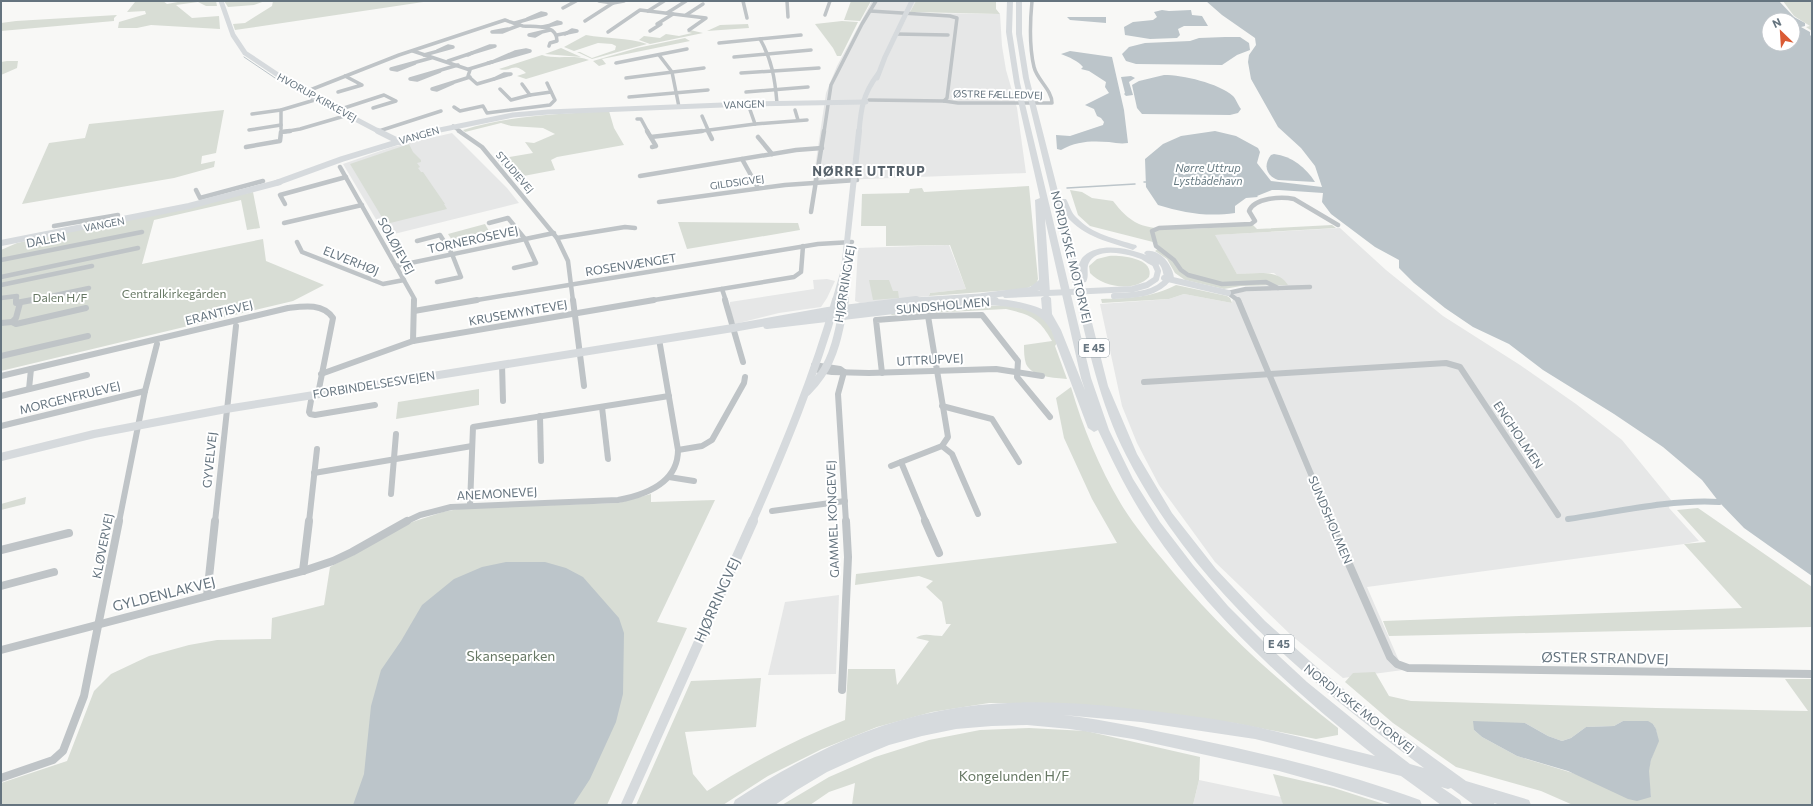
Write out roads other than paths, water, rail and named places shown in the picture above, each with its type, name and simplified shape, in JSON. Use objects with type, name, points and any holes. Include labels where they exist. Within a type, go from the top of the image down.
[{"type":"highway","name":"NORDJYSKE MOTORVEJ","points":[[1010,1],[1009,24],[1012,58],[1092,400],[1101,426],[1114,454],[1141,503],[1156,527],[1192,573],[1227,613],[1269,656],[1319,701],[1371,743],[1454,805]]},
{"type":"highway","points":[[1019,4],[1022,1]]},
{"type":"highway","name":"NORDJYSKE MOTORVEJ","points":[[1019,4],[1019,34],[1023,60],[1103,386],[1121,436],[1140,473],[1178,530],[1205,564],[1245,610],[1280,645],[1339,696],[1391,737],[1486,805]]},
{"type":"highway","points":[[1036,114],[1051,158],[1064,206],[1069,215],[1082,227],[1097,235],[1156,256],[1162,260],[1168,269],[1168,279]]},
{"type":"highway","points":[[1030,136],[1030,158],[1038,195],[1044,281],[1047,296],[1046,309],[1049,319],[1056,330],[1106,455],[1141,503]]},
{"type":"highway","points":[[1121,436],[1081,271],[1081,265],[1089,256],[1100,252],[1114,250],[1144,256],[1155,264]]},
{"type":"highway","points":[[985,299],[1032,290],[1038,288],[1044,281]]},
{"type":"highway","points":[[985,299],[1030,307],[1049,319]]},
{"type":"highway","points":[[741,805],[790,773],[820,758],[879,733],[940,717],[1002,709],[1064,709],[1180,721],[1253,733],[1436,778],[1523,805]]},
{"type":"highway","points":[[762,805],[803,777],[834,761],[896,737],[961,723],[1027,719],[1069,722],[1112,728],[1249,757],[1356,784],[1414,805]]},
{"type":"street","name":"HVORUP KIRKEVEJ","points":[[221,1],[231,32],[245,54],[305,92],[399,142]]},
{"type":"street","points":[[563,8],[576,1]]},
{"type":"street","points":[[600,1],[620,3],[624,1]]},
{"type":"street","points":[[648,11],[664,1]]},
{"type":"street","points":[[667,13],[686,1]]},
{"type":"street","points":[[743,1],[747,18]]},
{"type":"street","points":[[787,1],[788,17]]},
{"type":"street","points":[[826,15],[830,1]]},
{"type":"street","points":[[811,212],[833,82],[862,24],[876,1]]},
{"type":"street","name":"HJØRRINGVEJ","points":[[908,1],[908,8]]},
{"type":"street","name":"HJØRRINGVEJ","points":[[806,394],[825,369],[833,347],[837,313],[850,242],[859,128],[858,114],[866,101],[912,1]]},
{"type":"street","name":"ØSTRE FÆLLEDVEJ","points":[[866,101],[1052,103],[1052,98],[1039,79],[1034,67],[1030,26],[1032,1]]},
{"type":"street","points":[[585,21],[613,3]]},
{"type":"street","points":[[686,15],[702,4]]},
{"type":"street","points":[[608,32],[640,10],[706,18],[689,30]]},
{"type":"street","points":[[870,11],[906,13]]},
{"type":"street","name":"ØSTRE FÆLLEDVEJ","points":[[906,13],[950,16],[956,18],[947,98],[944,101]]},
{"type":"street","points":[[650,31],[661,24],[657,24],[673,14]]},
{"type":"street","points":[[515,23],[527,19]]},
{"type":"street","points":[[305,92],[412,51],[505,20],[520,25],[542,27],[555,32],[556,41],[550,43],[549,46]]},
{"type":"street","points":[[508,28],[520,25]]},
{"type":"street","points":[[542,27],[550,25]]},
{"type":"street","points":[[542,32],[550,30]]},
{"type":"street","points":[[556,35],[565,34]]},
{"type":"street","points":[[896,34],[948,35]]},
{"type":"street","points":[[719,43],[801,35]]},
{"type":"street","points":[[760,39],[769,54],[775,71],[777,103]]},
{"type":"street","points":[[448,61],[490,49],[495,46],[490,46],[468,55]]},
{"type":"street","points":[[412,51],[431,58],[448,61],[469,69],[488,64],[499,61],[530,51],[526,49],[520,50],[488,64]]},
{"type":"street","points":[[616,63],[687,50]]},
{"type":"street","points":[[734,57],[811,50]]},
{"type":"street","points":[[424,55],[437,51]]},
{"type":"street","points":[[659,55],[672,72],[679,107]]},
{"type":"street","points":[[414,63],[391,69],[397,70],[431,58]]},
{"type":"street","points":[[440,71],[424,74],[410,79],[417,80],[458,65]]},
{"type":"street","points":[[626,78],[704,68]]},
{"type":"street","points":[[741,73],[819,68]]},
{"type":"street","points":[[469,69],[471,71],[468,76],[477,84],[494,79]]},
{"type":"street","points":[[338,92],[362,85],[345,76]]},
{"type":"street","points":[[453,83],[470,77]]},
{"type":"street","points":[[454,107],[460,110],[483,106],[487,113],[516,109],[531,112],[553,104],[555,100],[547,83]]},
{"type":"street","points":[[522,84],[530,95]]},
{"type":"street","points":[[746,92],[808,87]]},
{"type":"street","points":[[500,89],[514,102],[516,109]]},
{"type":"street","points":[[629,97],[708,90]]},
{"type":"street","points":[[511,100],[521,100],[530,95],[551,92]]},
{"type":"street","points":[[338,110],[384,95],[396,101],[373,108]]},
{"type":"street","points":[[252,114],[281,110],[318,99]]},
{"type":"street","name":"VANGEN","points":[[1,243],[97,222],[190,206],[240,190],[276,183],[399,142],[453,127],[531,112],[568,112],[748,104],[866,101]]},
{"type":"street","points":[[748,104],[755,124]]},
{"type":"street","points":[[246,146],[280,141],[281,110]]},
{"type":"street","points":[[795,110],[798,120]]},
{"type":"street","points":[[379,131],[441,111]]},
{"type":"street","points":[[281,132],[300,129],[348,115]]},
{"type":"street","points":[[702,116],[712,139]]},
{"type":"street","points":[[638,119],[641,119],[656,146],[652,147]]},
{"type":"street","points":[[651,137],[708,129],[807,120]]},
{"type":"street","points":[[249,130],[281,125]]},
{"type":"street","name":"STUDIEVEJ","points":[[453,127],[482,147],[557,238],[568,262],[576,313],[584,386]]},
{"type":"street","points":[[758,137],[772,154]]},
{"type":"street","points":[[640,176],[772,154],[822,148]]},
{"type":"street","points":[[742,159],[758,188]]},
{"type":"street","name":"SOLØJEVEJ","points":[[340,167],[414,298],[413,341]]},
{"type":"street","points":[[285,204],[280,195],[346,177]]},
{"type":"street","name":"GILDSIGVEJ","points":[[659,202],[758,188],[816,182],[855,180]]},
{"type":"street","points":[[196,190],[200,198],[240,190],[263,181]]},
{"type":"street","points":[[1278,288],[1266,282],[1222,284],[1188,275],[1181,270],[1174,260],[1156,246],[1152,231],[1159,228],[1251,224],[1255,221],[1249,211],[1251,206],[1260,200],[1281,198],[1294,199],[1338,225]]},
{"type":"street","points":[[284,223],[362,205]]},
{"type":"street","points":[[54,226],[97,222],[118,215]]},
{"type":"street","points":[[489,223],[508,218],[525,239],[536,263],[514,268]]},
{"type":"street","points":[[557,238],[625,227],[634,228]]},
{"type":"street","name":"DALEN","points":[[1,260],[142,232]]},
{"type":"street","name":"TORNEROSEVEJ","points":[[396,266],[554,233]]},
{"type":"street","points":[[417,241],[440,235],[452,254],[460,277],[437,282]]},
{"type":"street","name":"ELVERHØJ","points":[[297,242],[302,252],[383,284],[404,280]]},
{"type":"street","name":"ROSENVÆNGET","points":[[414,311],[803,246],[850,242]]},
{"type":"street","name":"KRUSEMYNTEVEJ","points":[[321,374],[413,341],[799,275],[801,272],[803,246]]},
{"type":"street","points":[[1,277],[138,248]]},
{"type":"street","points":[[1155,264],[1158,270],[1157,277],[1228,293],[1246,288],[1310,287]]},
{"type":"street","points":[[1,285],[92,266]]},
{"type":"street","name":"SUNDSHOLMEN","points":[[1103,293],[1141,287],[1152,283],[1157,277]]},
{"type":"street","name":"SUNDSHOLMEN","points":[[837,313],[930,300],[985,299],[1103,293],[1145,293],[1159,288],[1168,279]]},
{"type":"street","points":[[1,298],[17,296],[16,303],[20,303],[89,288]]},
{"type":"street","points":[[722,289],[743,362]]},
{"type":"street","name":"SUNDSHOLMEN","points":[[1228,293],[1238,300],[1357,584],[1390,657],[1398,664]]},
{"type":"street","name":"SUNDSHOLMEN","points":[[837,313],[985,299]]},
{"type":"street","points":[[12,322],[16,318],[20,303]]},
{"type":"street","name":"ERANTISVEJ","points":[[1,376],[288,308],[304,306],[321,308],[331,314],[332,318],[321,374],[309,412],[310,414],[314,415],[375,405]]},
{"type":"street","points":[[1,323],[12,322],[16,324],[86,308]]},
{"type":"street","name":"HJØRRINGVEJ","points":[[626,805],[788,441],[795,417],[806,394],[814,367],[837,313]]},
{"type":"street","name":"FORBINDELSESVEJEN","points":[[1,457],[139,425],[226,409],[659,339],[770,324],[837,313]]},
{"type":"street","points":[[882,373],[876,320],[928,316],[982,315],[1018,361],[1017,377],[1050,417]]},
{"type":"street","points":[[891,466],[942,446],[948,438],[928,316]]},
{"type":"street","name":"GYVELVEJ","points":[[207,596],[236,326]]},
{"type":"street","points":[[1,356],[88,336]]},
{"type":"street","name":"ANEMONEVEJ","points":[[333,561],[401,523],[451,507],[470,505],[618,500],[646,492],[660,485],[669,477],[676,466],[678,450],[659,339]]},
{"type":"street","name":"KLØVERVEJ","points":[[1,778],[53,760],[63,751],[84,696],[145,391],[157,344]]},
{"type":"street","name":"ENGHOLMEN","points":[[1268,373],[1446,363],[1460,367],[1558,514]]},
{"type":"street","points":[[502,364],[503,400]]},
{"type":"street","name":"UTTRUPVEJ","points":[[814,367],[844,372],[882,373],[984,368],[1017,371],[1042,376]]},
{"type":"street","points":[[29,389],[31,369]]},
{"type":"street","name":"GAMMEL KONGEVEJ","points":[[842,690],[848,556],[838,394],[844,372]]},
{"type":"street","points":[[1144,382],[1268,373]]},
{"type":"street","points":[[1,396],[88,375]]},
{"type":"street","points":[[678,450],[702,446],[712,440],[744,383],[745,377]]},
{"type":"street","name":"MORGENFRUEVEJ","points":[[1,426],[145,391]]},
{"type":"street","points":[[470,505],[474,427],[668,396]]},
{"type":"street","points":[[602,406],[608,459]]},
{"type":"street","points":[[942,406],[992,419],[1019,462]]},
{"type":"street","points":[[540,416],[541,461]]},
{"type":"street","points":[[391,494],[396,434]]},
{"type":"street","points":[[314,473],[472,446]]},
{"type":"street","points":[[942,446],[952,454],[978,514]]},
{"type":"street","points":[[303,572],[317,449]]},
{"type":"street","points":[[901,462],[939,554]]},
{"type":"street","points":[[669,477],[694,481]]},
{"type":"street","points":[[772,511],[845,501]]},
{"type":"street","points":[[1,550],[69,533]]},
{"type":"street","name":"GYLDENLAKVEJ","points":[[1,650],[303,572],[333,561]]},
{"type":"street","points":[[1,586],[54,572]]},
{"type":"street","name":"ØSTER STRANDVEJ","points":[[1398,664],[1408,668],[1812,674]]},
{"type":"water","name":"Nørre Uttrup Lystbådehavn","points":[[1206,1],[1779,1],[1789,12],[1761,12],[1761,52],[1801,52],[1801,27],[1810,32],[1812,37],[1812,576],[1744,528],[1719,502],[1702,480],[1663,447],[1614,414],[1543,370],[1509,344],[1473,327],[1445,308],[1414,283],[1399,268],[1399,260],[1375,247],[1331,214],[1322,202],[1323,193],[1272,190],[1257,196],[1258,197],[1246,198],[1235,206],[1235,213],[1215,215],[1196,214],[1158,205],[1146,187],[1145,159],[1163,144],[1181,136],[1215,131],[1236,136],[1258,148],[1260,152],[1257,163],[1271,181],[1322,187],[1315,166],[1301,148],[1278,127],[1251,79],[1248,62],[1249,55],[1256,45],[1255,38],[1222,15]]},
{"type":"water","points":[[1162,10],[1191,10],[1192,15],[1202,16],[1208,26],[1184,26],[1178,29],[1180,35],[1177,38],[1150,39],[1125,35],[1124,27],[1133,22],[1153,20],[1157,17],[1154,12]]},
{"type":"water","points":[[1067,17],[1106,17],[1106,23],[1070,20]]},
{"type":"water","points":[[1801,21],[1805,23],[1805,26],[1801,27]]},
{"type":"water","points":[[1240,37],[1249,43],[1250,50],[1237,55],[1222,65],[1136,64],[1126,61],[1122,54],[1129,47],[1145,43],[1190,41],[1199,38]]},
{"type":"water","points":[[1070,51],[1112,57],[1124,110],[1128,143],[1078,143],[1061,150],[1057,149],[1056,135],[1070,136],[1103,125],[1104,122],[1097,116],[1094,109],[1085,105],[1109,93],[1105,87],[1106,82],[1089,71],[1081,69],[1083,67],[1079,63],[1061,54]]},
{"type":"water","points":[[1164,75],[1181,76],[1219,87],[1233,96],[1241,109],[1238,113],[1230,115],[1142,114],[1137,108],[1132,85],[1139,81]]},
{"type":"water","points":[[1131,76],[1135,78],[1129,82],[1133,95],[1126,96],[1124,94],[1121,77]]},
{"type":"water","points":[[1274,154],[1293,160],[1307,172],[1315,182],[1278,180],[1271,176],[1267,170],[1267,163],[1271,155]]},
{"type":"water","points":[[506,562],[545,562],[566,568],[583,577],[619,618],[624,633],[623,694],[616,722],[590,779],[573,805],[353,805],[364,774],[371,706],[381,670],[401,641],[422,605],[454,579],[482,567]]},
{"type":"water","points":[[1473,721],[1525,723],[1548,736],[1562,741],[1571,738],[1586,727],[1614,726],[1623,721],[1648,721],[1653,724],[1656,729],[1659,741],[1651,760],[1649,771],[1651,797],[1637,801],[1628,799],[1568,771],[1517,756],[1482,737],[1474,730]]},
{"type":"waterway","points":[[244,57],[281,82]]},
{"type":"waterway","points":[[283,75],[290,80]]},
{"type":"waterway","points":[[1067,188],[1135,184]]},
{"type":"waterway","points":[[1568,519],[1663,504],[1682,502],[1719,502]]},
{"type":"district","name":"NØRRE UTTRUP","points":[[869,171]]},
{"type":"park label","name":"Centralkirkegården","points":[[174,294]]},
{"type":"park label","name":"Dalen H/F","points":[[60,298]]},
{"type":"park label","name":"Skanseparken","points":[[511,656]]},
{"type":"park label","name":"Kongelunden H/F","points":[[1014,776]]}]
